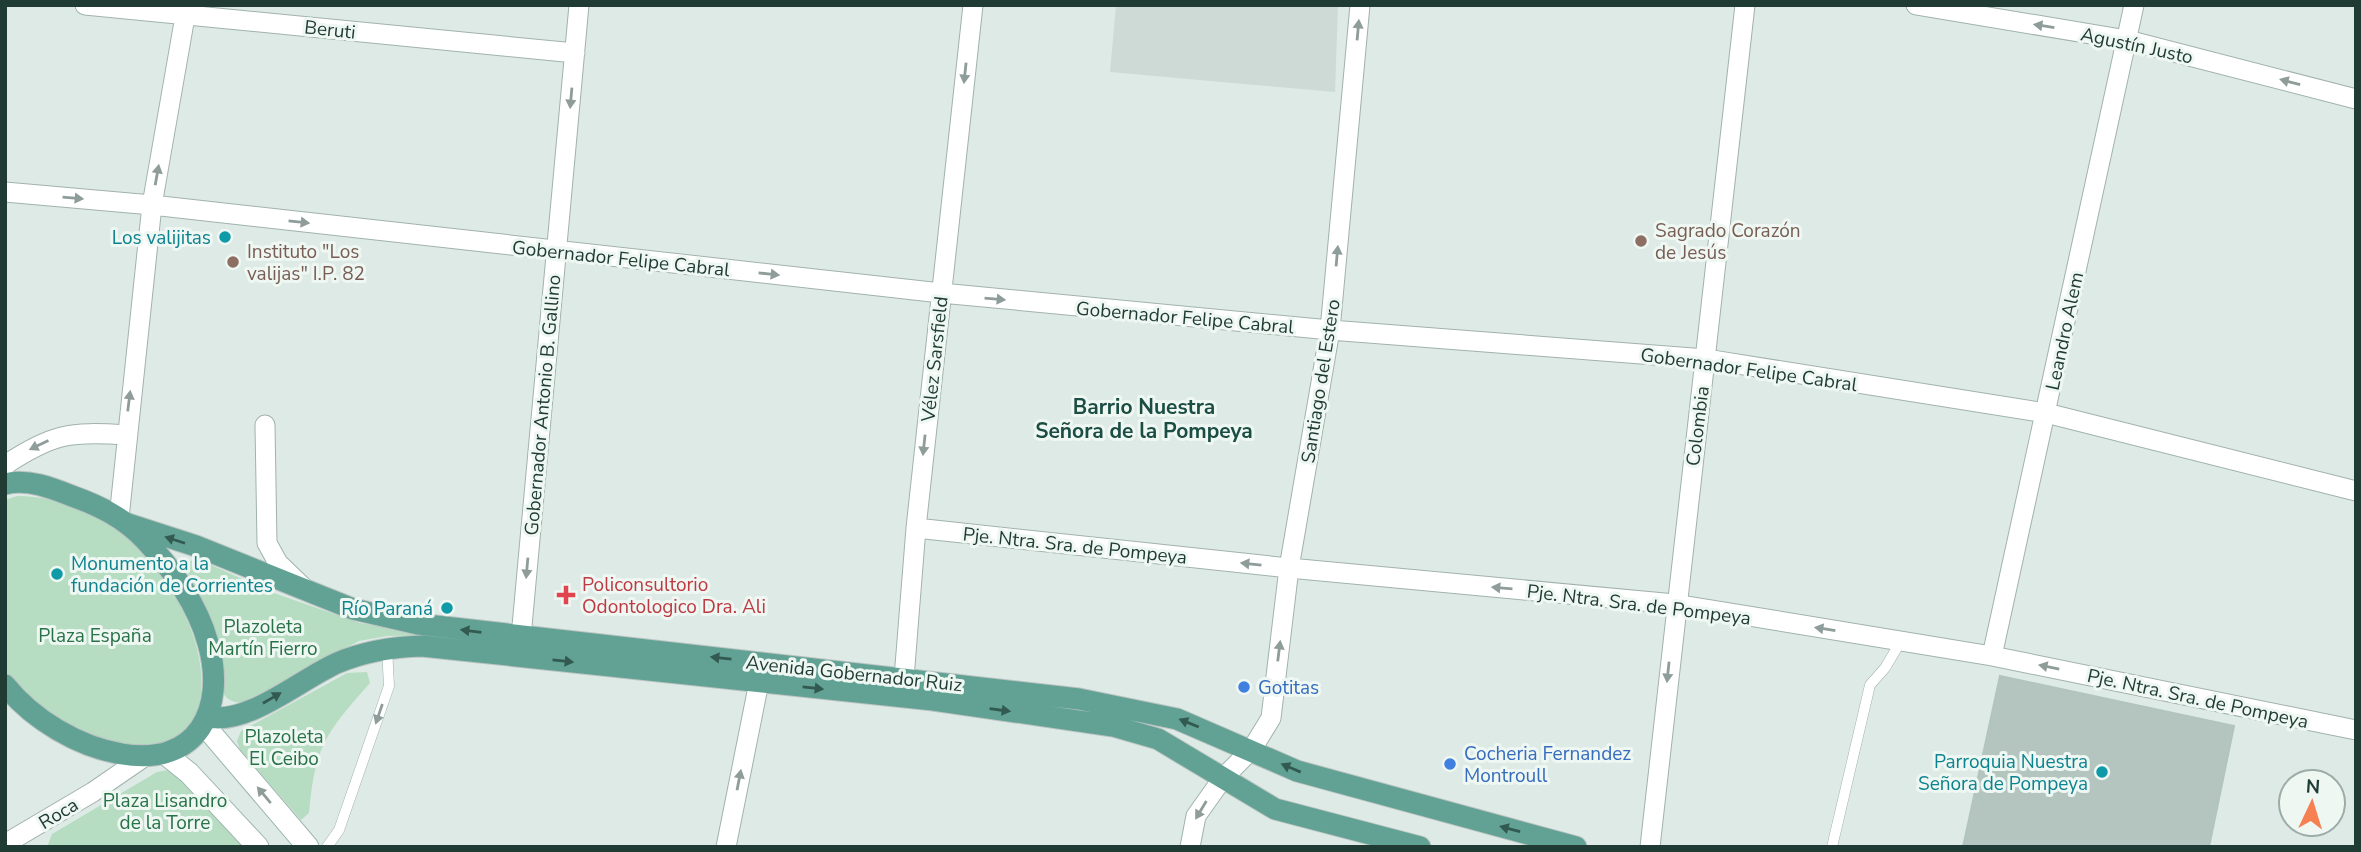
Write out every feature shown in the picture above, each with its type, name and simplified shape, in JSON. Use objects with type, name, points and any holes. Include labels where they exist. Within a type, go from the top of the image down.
[{"type":"main road","points":[[5,477],[58,490],[123,521],[158,554],[199,618],[209,645],[212,674],[207,721],[183,747],[153,755],[97,749],[35,715],[5,685]]},
{"type":"main road","points":[[5,484],[29,483]]},
{"type":"main road","name":"Avenida Gobernador Ruiz","points":[[123,521],[196,546],[353,609],[418,624],[1079,699],[1177,719],[1252,749],[1297,771],[1576,847]]},
{"type":"main road","name":"Avenida Gobernador Ruiz","points":[[207,721],[237,716],[338,662],[387,647],[422,646],[933,700],[1114,726],[1158,739],[1275,809],[1420,847]]},
{"type":"main road","points":[[207,721],[308,847]]},
{"type":"main road","points":[[153,755],[189,774],[258,847]]},
{"type":"street","name":"Beruti","points":[[85,5],[186,10],[575,53]]},
{"type":"street","name":"Gobernador Antonio B. Gallino","points":[[521,637],[579,5]]},
{"type":"street","name":"Vélez Sarsfield","points":[[904,678],[916,528],[972,5]]},
{"type":"street","name":"Santiago del Estero","points":[[1190,847],[1196,816],[1223,778],[1252,749],[1271,718],[1289,568],[1330,330],[1360,5]]},
{"type":"street","name":"Colombia","points":[[1650,847],[1675,604],[1706,359],[1745,5]]},
{"type":"street","name":"Agustín Justo","points":[[1916,5],[2127,40],[2356,99]]},
{"type":"street","name":"Leandro Alem","points":[[1992,656],[2134,5]]},
{"type":"street","points":[[123,521],[125,435],[152,205],[186,10]]},
{"type":"street","name":"Gobernador Felipe Cabral","points":[[5,192],[152,205],[941,293],[1330,330],[1706,359],[2046,413],[2356,491]]},
{"type":"street","points":[[265,425],[267,543],[278,563],[307,592]]},
{"type":"street","points":[[5,465],[34,446],[59,436],[88,432],[125,435]]},
{"type":"street","name":"Pje. Ntra. Sra. de Pompeya","points":[[916,528],[1289,568],[1675,604],[1992,656],[2356,730]]},
{"type":"street","points":[[904,678],[933,700]]},
{"type":"street","points":[[726,847],[759,682]]},
{"type":"street","name":"Roca","points":[[12,844],[153,755]]},
{"type":"lane","points":[[1832,847],[1870,685],[1885,668],[1901,641]]},
{"type":"lane","points":[[327,847],[339,830],[389,686],[387,647]]},
{"type":"shaded area","points":[[1116,5],[1338,5],[1335,92],[1110,72]]},
{"type":"green space","name":"Plaza España","points":[[17,496],[78,508],[129,540],[168,585],[193,635],[202,683],[192,721],[162,743],[109,741],[79,730],[39,705],[5,671],[5,500]]},
{"type":"green space","name":"Plazoleta Martín Fierro","points":[[198,559],[271,592],[360,623],[436,635],[387,636],[359,641],[242,703],[234,702],[226,697],[220,688],[213,625],[188,576],[190,561]]},
{"type":"green space","name":"Plazoleta El Ceibo","points":[[367,672],[370,683],[325,741],[315,771],[309,813],[301,820],[240,750],[237,741],[241,731],[347,673]]},
{"type":"green space","name":"Plaza Lisandro de la Torre","points":[[168,770],[178,773],[245,847],[47,847],[52,834],[157,772]]},
{"type":"building","name":"Parroquia Nuestra Señora de Pompeya","points":[[2000,676],[2234,726],[2209,847],[1963,847]]},
{"type":"place","name":"Los valijitas","points":[[225,237]]},
{"type":"place","name":"Sagrado Corazón de Jesús","points":[[1641,241]]},
{"type":"place","name":"Instituto \"Los valijas\" I.P. 82","points":[[233,262]]},
{"type":"place","name":"Monumento a la fundación de Corrientes","points":[[57,574]]},
{"type":"place","name":"Policonsultorio Odontologico Dra. Ali","points":[[566,595]]},
{"type":"place","name":"Río Paraná","points":[[447,608]]},
{"type":"place","name":"Gotitas","points":[[1244,687]]},
{"type":"place","name":"Cocheria Fernandez Montroull","points":[[1450,764]]},
{"type":"place","name":"Parroquia Nuestra Señora de Pompeya","points":[[2102,772]]},
{"type":"district","name":"Barrio Nuestra Señora de la Pompeya","points":[[1144,419]]}]
